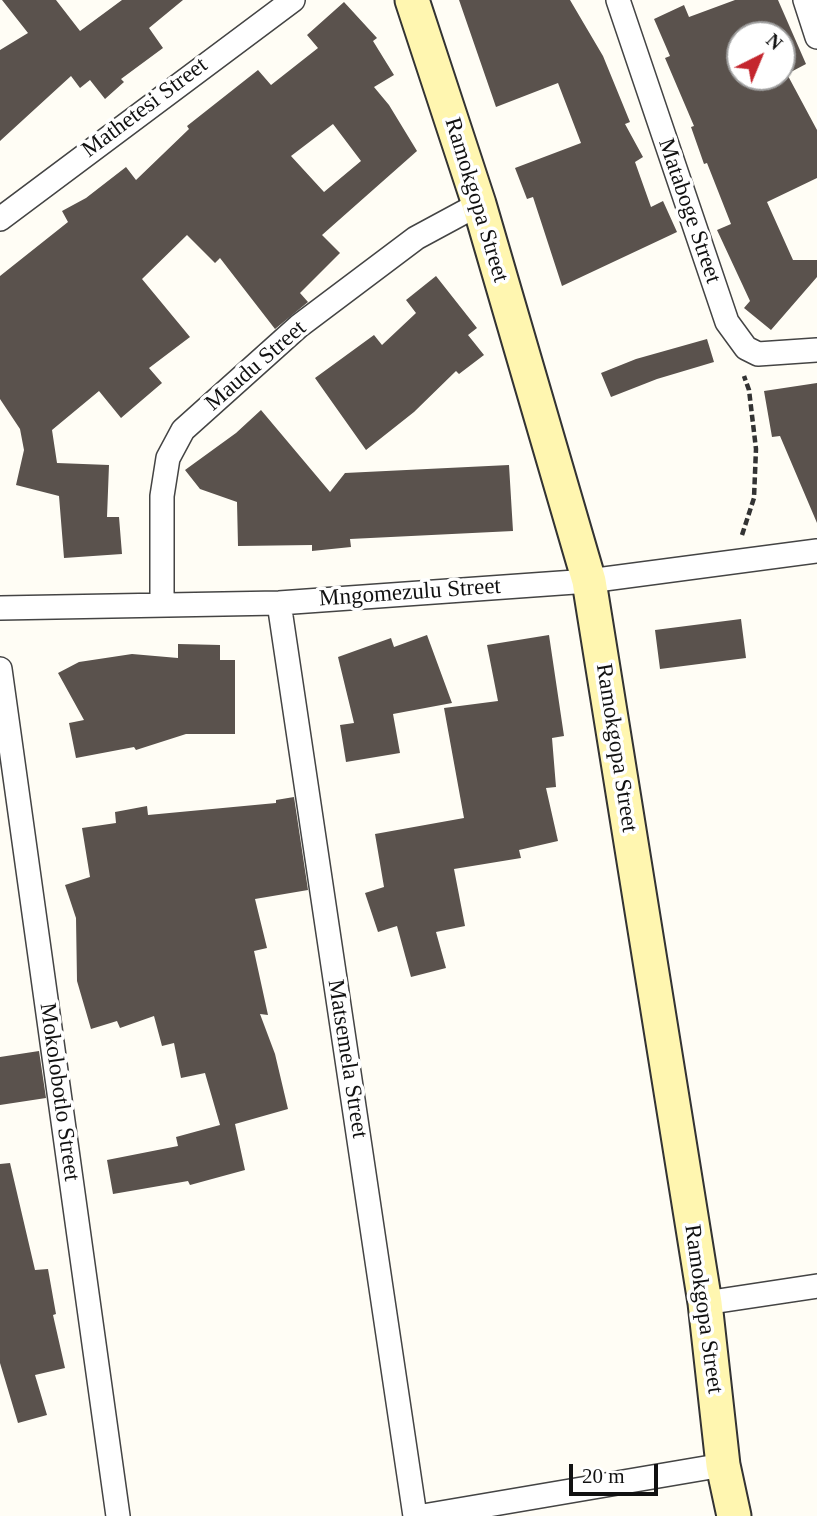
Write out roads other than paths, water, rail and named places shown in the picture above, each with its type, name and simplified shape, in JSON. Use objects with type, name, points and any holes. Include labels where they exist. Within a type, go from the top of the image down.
[{"type":"street","name":"Mathetesi Street","points":[[0,219],[293,0]]},
{"type":"street","name":"Ramokgopa Street","points":[[412,0],[479,204],[589,580],[705,1303],[723,1465],[734,1516]]},
{"type":"street","name":"Mataboge Street","points":[[618,0],[727,322],[746,348],[758,354],[817,350]]},
{"type":"street","points":[[805,0],[817,37]]},
{"type":"street","name":"Maudu Street","points":[[162,605],[163,487],[168,458],[183,430],[299,327],[416,238],[479,204]]},
{"type":"street","name":"Mngomezulu Street","points":[[0,608],[279,603],[589,580],[817,551]]},
{"type":"street","name":"Matsemela Street","points":[[279,603],[415,1516]]},
{"type":"street","name":"Mokolobotlo Street","points":[[0,669],[118,1516]]},
{"type":"street","points":[[705,1303],[817,1286]]},
{"type":"street","points":[[423,1516],[723,1465]]}]
